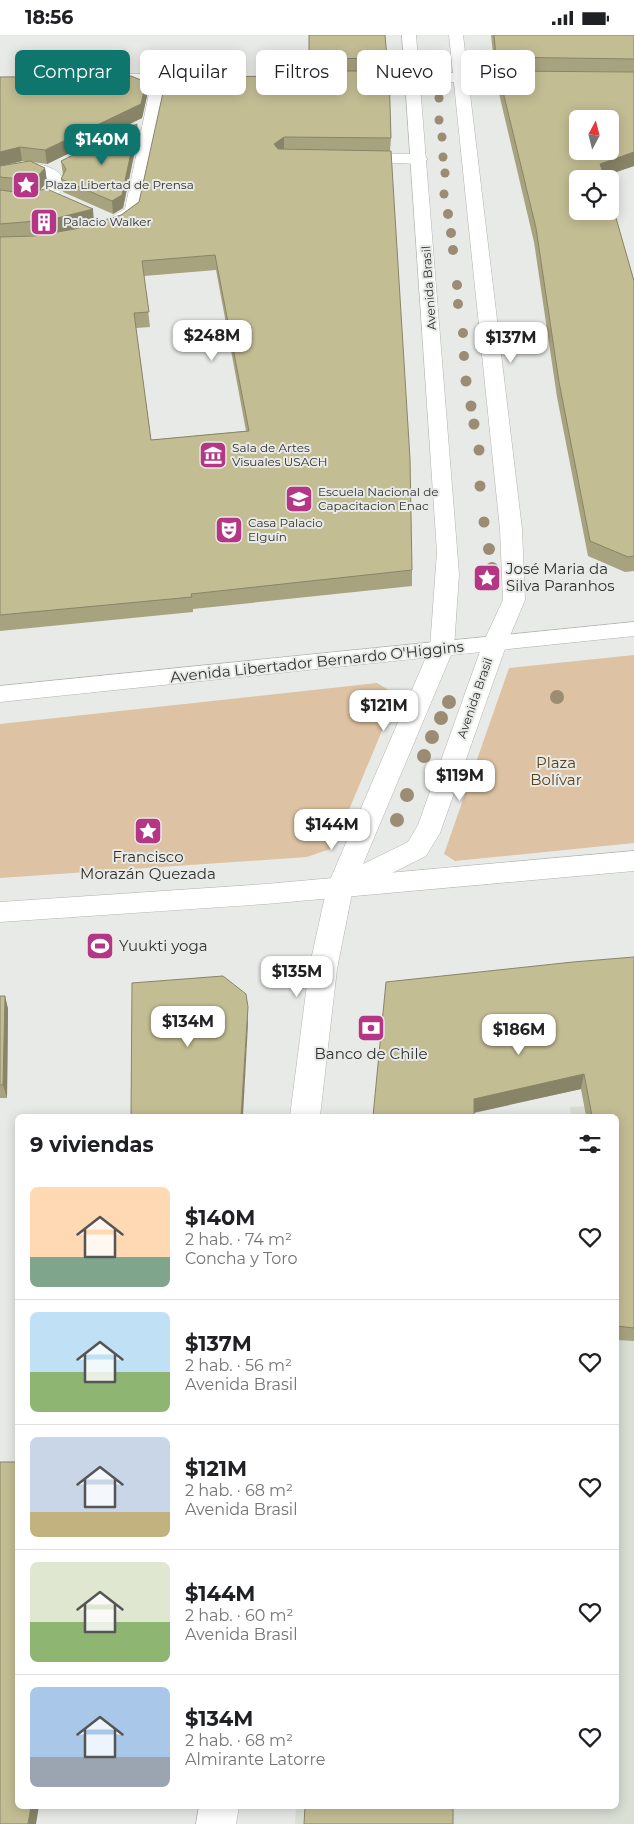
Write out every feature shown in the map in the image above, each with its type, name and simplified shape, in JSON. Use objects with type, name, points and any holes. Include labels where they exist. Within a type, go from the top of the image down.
[{"type":"main road","name":"Avenida Brasil","points":[[409,35],[410,50]]},
{"type":"main road","name":"Avenida Brasil","points":[[456,35],[461,77]]},
{"type":"main road","points":[[451,77],[461,77]]},
{"type":"main road","points":[[535,78],[548,78]]},
{"type":"main road","points":[[89,234],[116,224],[133,211],[157,95]]},
{"type":"main road","name":"Avenida Brasil","points":[[340,887],[442,648],[448,552],[414,95]]},
{"type":"main road","name":"Avenida Brasil","points":[[340,887],[417,849],[431,826],[495,643],[514,600],[514,559],[463,95]]},
{"type":"main road","points":[[134,131],[151,122]]},
{"type":"main road","points":[[342,158],[420,159]]},
{"type":"main road","points":[[0,174],[22,169],[48,172],[65,164]]},
{"type":"main road","points":[[0,197],[26,200],[48,194],[56,188],[58,181],[48,172]]},
{"type":"main road","points":[[48,194],[65,202]]},
{"type":"main road","points":[[99,216],[116,224]]},
{"type":"main road","name":"Avenida Libertador Bernardo O'Higgins","points":[[0,694],[634,629]]},
{"type":"main road","points":[[0,912],[340,887],[634,861]]},
{"type":"main road","points":[[304,1114],[323,969],[340,887]]},
{"type":"main road","points":[[216,1824],[218,1809]]},
{"type":"shaded area","points":[[634,966],[634,1824],[295,1824],[296,1809],[619,1809],[619,1114],[571,1114],[570,1107],[602,1105]]},
{"type":"green space","name":"Plaza Bolívar","points":[[634,655],[634,843],[455,861],[444,854],[509,668]]},
{"type":"green space","points":[[377,683],[397,695],[333,848],[307,857],[0,878],[0,724]]},
{"type":"building","points":[[309,35],[385,35],[386,50],[357,50],[357,58],[347,59],[347,50],[309,50]]},
{"type":"building","points":[[494,35],[634,35],[634,59],[535,58],[535,50],[495,50]]},
{"type":"building","points":[[347,71],[357,71],[357,95],[390,95],[391,138],[284,137],[274,144],[278,149],[391,151],[410,459],[412,570],[191,594],[192,597],[0,615],[0,237],[34,236],[75,229],[121,215],[139,202],[162,95],[246,95],[246,76],[256,76],[256,95],[347,95]],"holes":[[[215,255],[249,431],[151,440],[134,313],[149,312],[142,261]]]},
{"type":"building","points":[[535,71],[634,72],[634,152],[619,157],[619,110],[569,110],[569,160],[611,160],[600,164],[602,170],[569,170],[569,220],[617,220],[634,281],[634,556],[628,557],[590,541],[559,382],[536,228],[504,95],[535,95]]},
{"type":"building","points":[[130,76],[140,80],[140,95],[143,95],[141,104],[45,150],[20,147],[0,152],[0,77],[15,77],[15,95],[130,95]]},
{"type":"building","points":[[137,124],[122,195],[112,201],[61,179],[66,169],[61,161]]},
{"type":"building","points":[[30,161],[45,168],[38,176],[19,179],[0,177],[0,166]]},
{"type":"building","points":[[47,189],[93,209],[49,220],[0,224],[0,190],[23,193]]},
{"type":"building","points":[[634,957],[634,1328],[619,1326],[619,1114],[592,1114],[584,1074],[474,1099],[474,1114],[373,1114],[386,982]]},
{"type":"building","points":[[223,976],[246,994],[248,1007],[241,1114],[131,1114],[132,983]]},
{"type":"building","points":[[0,996],[5,996],[3,1085],[0,1085]]},
{"type":"building","points":[[0,1462],[15,1462],[15,1809],[30,1809],[28,1824],[0,1824]]},
{"type":"building","points":[[305,1809],[453,1809],[453,1824],[304,1824]]},
{"type":"place","name":"Plaza Libertad de Prensa","points":[[26,185]]},
{"type":"place","name":"Palacio Walker","points":[[44,222]]},
{"type":"place","name":"Sala de Artes Visuales USACH","points":[[213,455]]},
{"type":"place","name":"Escuela Nacional de Capacitacion Enac","points":[[299,499]]},
{"type":"place","name":"Casa Palacio Elguín","points":[[229,530]]},
{"type":"place","name":"José Maria da Silva Paranhos","points":[[487,578]]},
{"type":"place","name":"Francisco Morazán Quezada","points":[[148,831]]},
{"type":"place","name":"Yuukti yoga","points":[[100,946]]},
{"type":"place","name":"Banco de Chile","points":[[371,1028]]}]
